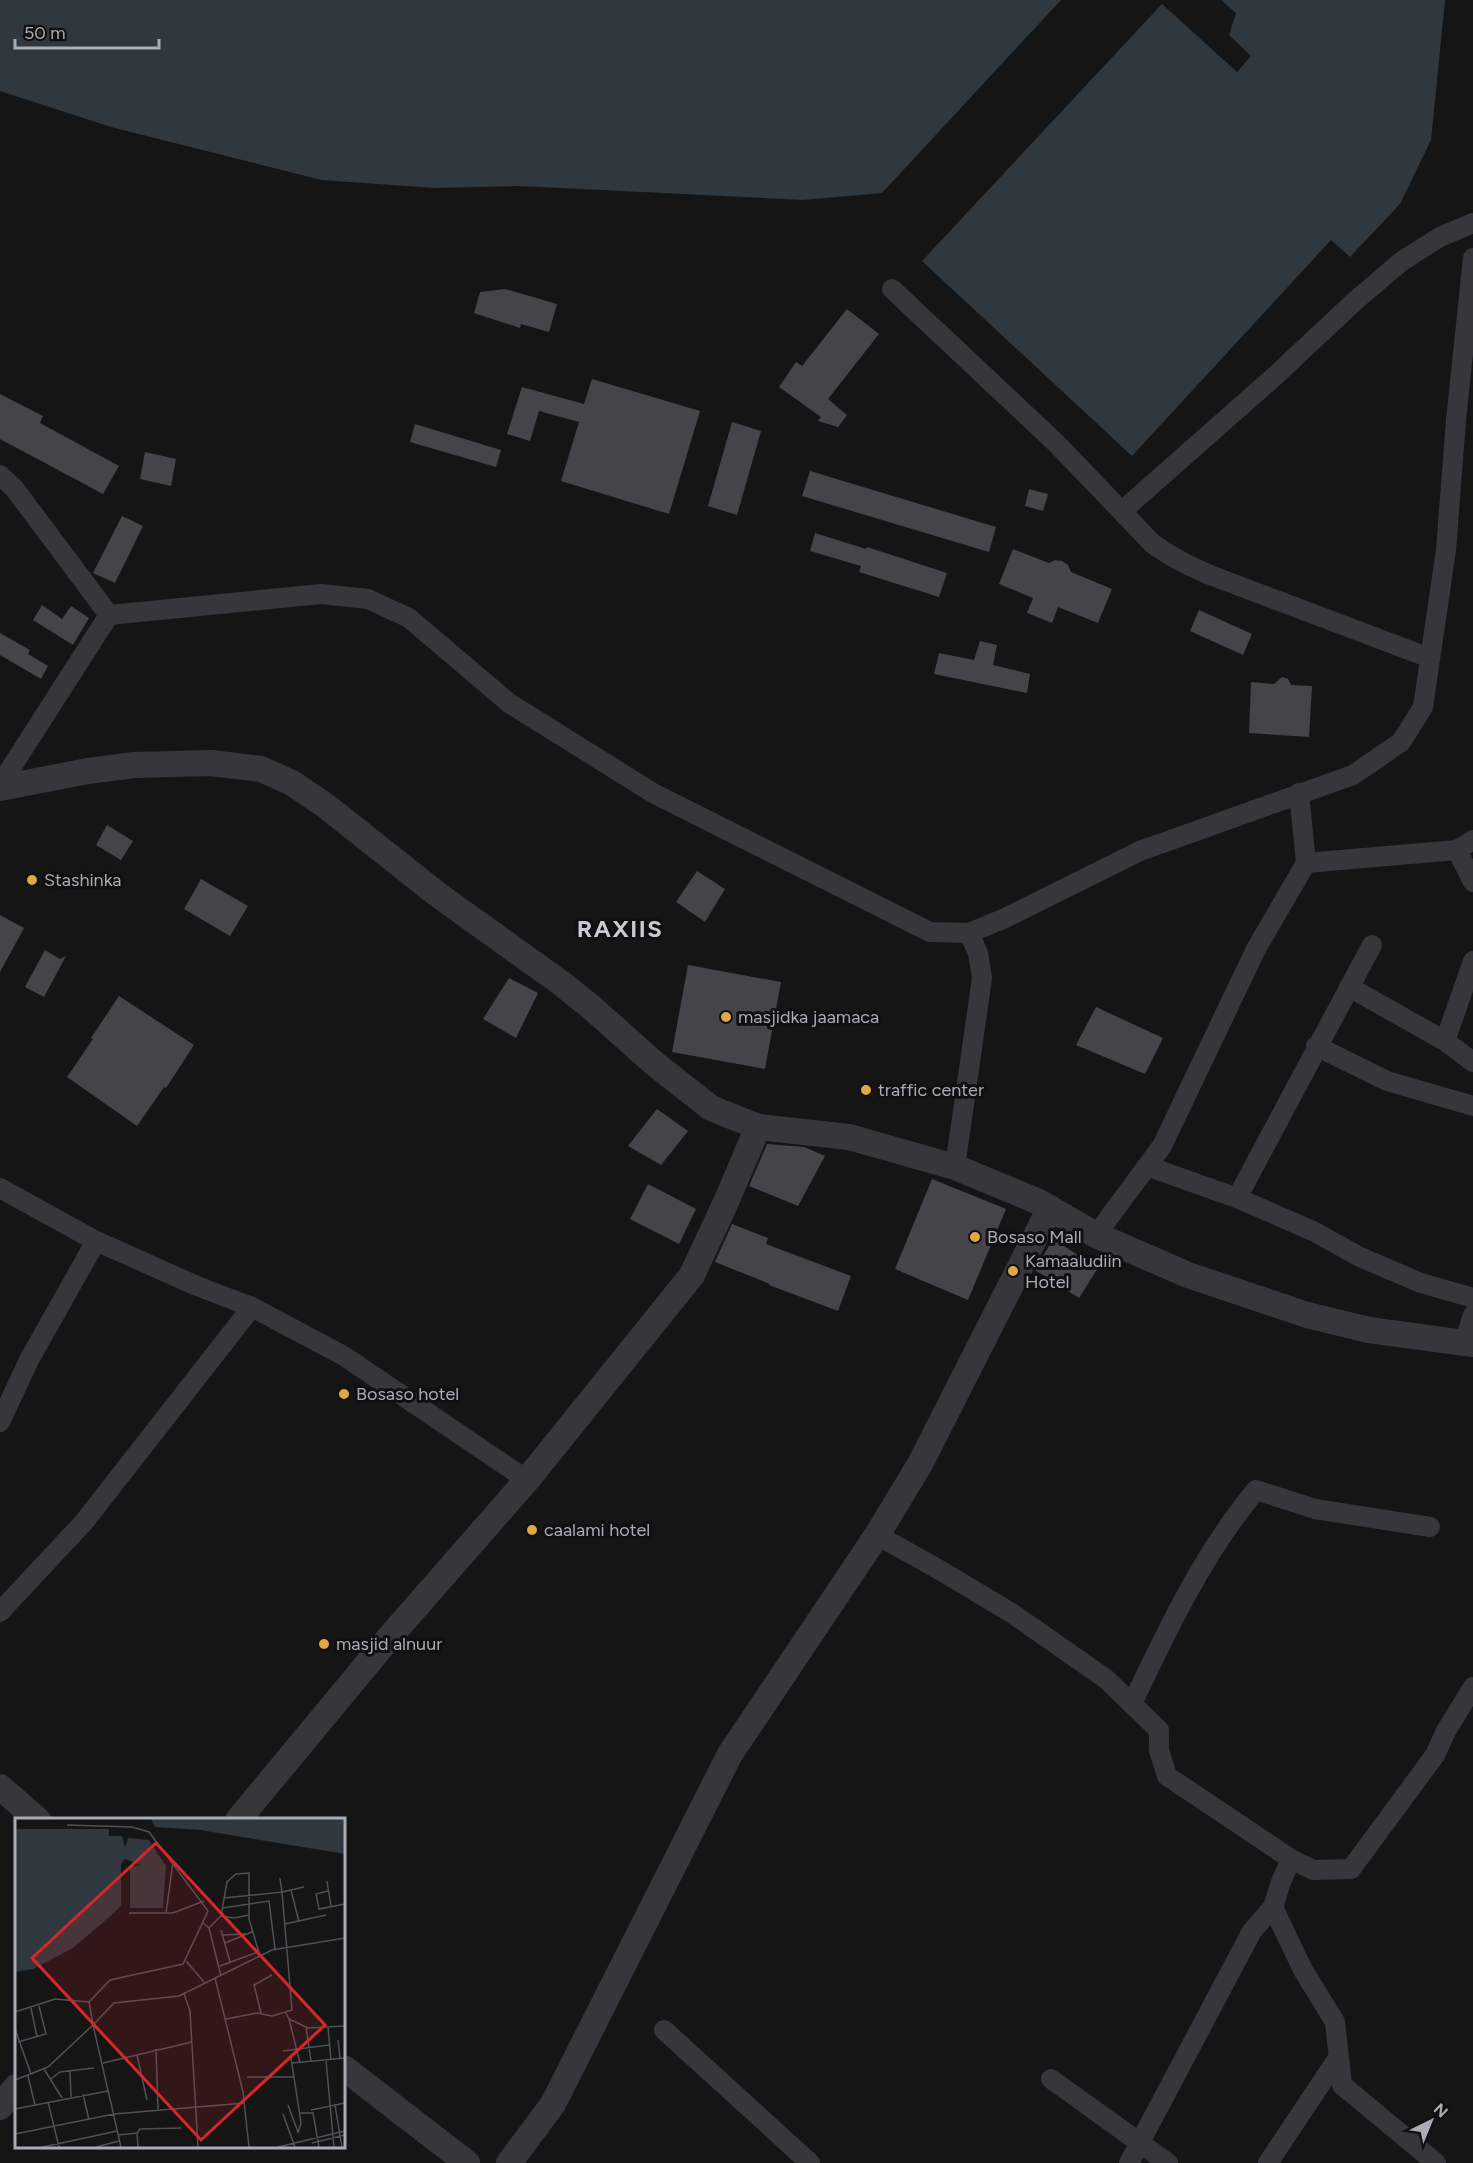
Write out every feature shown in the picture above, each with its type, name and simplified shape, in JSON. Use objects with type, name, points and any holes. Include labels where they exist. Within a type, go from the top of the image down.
[{"type":"street","points":[[1122,511],[1402,261],[1440,237],[1473,223]]},
{"type":"street","points":[[109,615],[321,594],[368,599],[409,618],[509,703],[653,793],[930,932],[969,933],[1003,919],[1140,851],[1353,775],[1401,742],[1423,707],[1446,550],[1456,420],[1473,258]]},
{"type":"street","points":[[892,289],[1056,443],[1152,543],[1183,564],[1430,658]]},
{"type":"street","points":[[0,475],[14,488],[109,615]]},
{"type":"street","points":[[0,786],[109,615]]},
{"type":"street","points":[[0,786],[134,765],[211,763],[261,769],[292,783],[326,806],[437,894],[561,983],[655,1064],[711,1108],[758,1127],[849,1137],[955,1167],[1039,1202],[1096,1235],[1188,1275],[1307,1315],[1369,1330],[1469,1343],[1473,1315]]},
{"type":"street","points":[[1096,1235],[1162,1146],[1257,949],[1306,863],[1299,793]]},
{"type":"street","points":[[1306,863],[1465,845],[1473,882]]},
{"type":"street","points":[[955,1167],[982,978],[978,953],[969,933]]},
{"type":"street","points":[[1237,1198],[1316,1046],[1372,945]]},
{"type":"street","points":[[1444,1041],[1473,961]]},
{"type":"street","points":[[1349,987],[1444,1041],[1473,1062]]},
{"type":"street","points":[[1316,1046],[1387,1081],[1473,1106]]},
{"type":"street","points":[[240,1818],[388,1639],[527,1480],[692,1275],[758,1127]]},
{"type":"street","points":[[1147,1166],[1237,1198],[1313,1231],[1360,1257],[1421,1283],[1473,1298]]},
{"type":"street","points":[[0,1188],[96,1241],[197,1286],[252,1307],[344,1356],[527,1480]]},
{"type":"street","points":[[508,2163],[553,2104],[730,1754],[877,1535],[921,1464],[1050,1208]]},
{"type":"street","points":[[0,1422],[29,1360],[96,1241]]},
{"type":"street","points":[[0,1612],[84,1522],[252,1307]]},
{"type":"street","points":[[1132,1704],[1165,1635],[1199,1572],[1237,1513],[1256,1490],[1315,1509],[1430,1527]]},
{"type":"street","points":[[877,1535],[1013,1614],[1106,1679],[1159,1730],[1159,1750],[1167,1776],[1292,1859],[1313,1870],[1351,1869],[1435,1755],[1446,1731],[1473,1687]]},
{"type":"street","points":[[0,1786],[36,1818]]},
{"type":"street","points":[[1129,2163],[1252,1931],[1273,1907],[1292,1859]]},
{"type":"street","points":[[1273,1907],[1303,1970],[1335,2022],[1342,2085],[1436,2163]]},
{"type":"street","points":[[664,2030],[810,2163]]},
{"type":"street","points":[[1268,2163],[1338,2058]]},
{"type":"street","points":[[345,2069],[466,2163]]},
{"type":"street","points":[[1051,2079],[1168,2163]]},
{"type":"street","points":[[0,2107],[15,2088]]},
{"type":"shaded area","points":[[0,0],[1061,0],[882,193],[803,200],[519,186],[435,188],[321,180],[111,127],[0,91]]},
{"type":"shaded area","points":[[1221,0],[1445,0],[1431,140],[1400,204],[1350,257],[1331,240],[1132,456],[922,261],[1162,4],[1237,72],[1251,56],[1229,35],[1236,13]]},
{"type":"building","points":[[505,289],[557,304],[549,332],[521,324],[520,328],[474,313],[480,292]]},
{"type":"building","points":[[847,309],[879,334],[828,399],[847,415],[838,427],[818,421],[821,417],[779,387],[796,362],[802,366]]},
{"type":"building","points":[[592,379],[700,411],[669,514],[561,481],[579,422],[539,411],[530,441],[507,434],[522,387],[584,404]]},
{"type":"building","points":[[0,394],[43,416],[40,423],[119,466],[103,494],[0,439]]},
{"type":"building","points":[[732,422],[761,431],[737,515],[708,506]]},
{"type":"building","points":[[415,424],[501,450],[496,467],[410,442]]},
{"type":"building","points":[[145,452],[176,459],[171,486],[140,479]]},
{"type":"building","points":[[810,471],[996,527],[989,552],[802,496]]},
{"type":"building","points":[[1029,489],[1048,494],[1043,511],[1025,506]]},
{"type":"building","points":[[122,516],[143,526],[115,583],[93,573]]},
{"type":"building","points":[[815,533],[947,573],[939,597],[859,572],[861,566],[810,551]]},
{"type":"building","points":[[1013,549],[1049,563],[1055,560],[1062,561],[1068,565],[1071,572],[1112,589],[1098,623],[1058,607],[1052,623],[1027,613],[1033,598],[999,584]]},
{"type":"building","points":[[42,605],[62,619],[71,606],[89,618],[73,645],[33,620]]},
{"type":"building","points":[[1199,610],[1252,634],[1243,655],[1190,631]]},
{"type":"building","points":[[0,633],[30,650],[28,654],[48,666],[41,679],[0,655]]},
{"type":"building","points":[[980,641],[997,645],[993,665],[1030,674],[1027,693],[934,674],[939,653],[974,660]]},
{"type":"building","points":[[1282,677],[1288,679],[1291,685],[1312,686],[1309,737],[1249,733],[1251,682],[1274,684]]},
{"type":"building","points":[[107,825],[133,841],[121,860],[96,845]]},
{"type":"building","points":[[697,871],[725,889],[705,922],[676,902]]},
{"type":"building","points":[[201,879],[248,906],[230,936],[184,909]]},
{"type":"building","points":[[0,915],[24,928],[0,972]]},
{"type":"building","points":[[45,950],[60,959],[66,956],[44,997],[25,987]]},
{"type":"building","name":"masjidka jaamaca","points":[[688,965],[781,982],[765,1069],[672,1052]]},
{"type":"building","points":[[509,978],[538,993],[516,1038],[483,1019]]},
{"type":"building","points":[[119,996],[194,1045],[166,1088],[164,1087],[137,1126],[67,1077]]},
{"type":"building","points":[[1096,1007],[1163,1038],[1145,1074],[1076,1045]]},
{"type":"building","points":[[657,1109],[688,1131],[661,1165],[628,1146]]},
{"type":"building","points":[[767,1144],[804,1147],[825,1156],[798,1206],[749,1186]]},
{"type":"building","points":[[932,1179],[1006,1209],[968,1300],[895,1269]]},
{"type":"building","points":[[648,1184],[696,1209],[679,1244],[630,1219]]},
{"type":"building","points":[[732,1224],[768,1238],[766,1244],[851,1276],[838,1311],[715,1262]]},
{"type":"building","points":[[1053,1239],[1098,1268],[1079,1298],[1035,1270]]},
{"type":"place","name":"Stashinka","points":[[32,880]]},
{"type":"place","name":"masjidka jaamaca","points":[[726,1017]]},
{"type":"place","name":"traffic center","points":[[866,1090]]},
{"type":"place","name":"Bosaso Mall","points":[[975,1237]]},
{"type":"place","name":"Kamaaludiin Hotel","points":[[1013,1271]]},
{"type":"place","name":"Bosaso hotel","points":[[344,1394]]},
{"type":"place","name":"caalami hotel","points":[[532,1530]]},
{"type":"place","name":"masjid alnuur","points":[[324,1644]]},
{"type":"district","name":"RAXIIS","points":[[620,928]]}]
